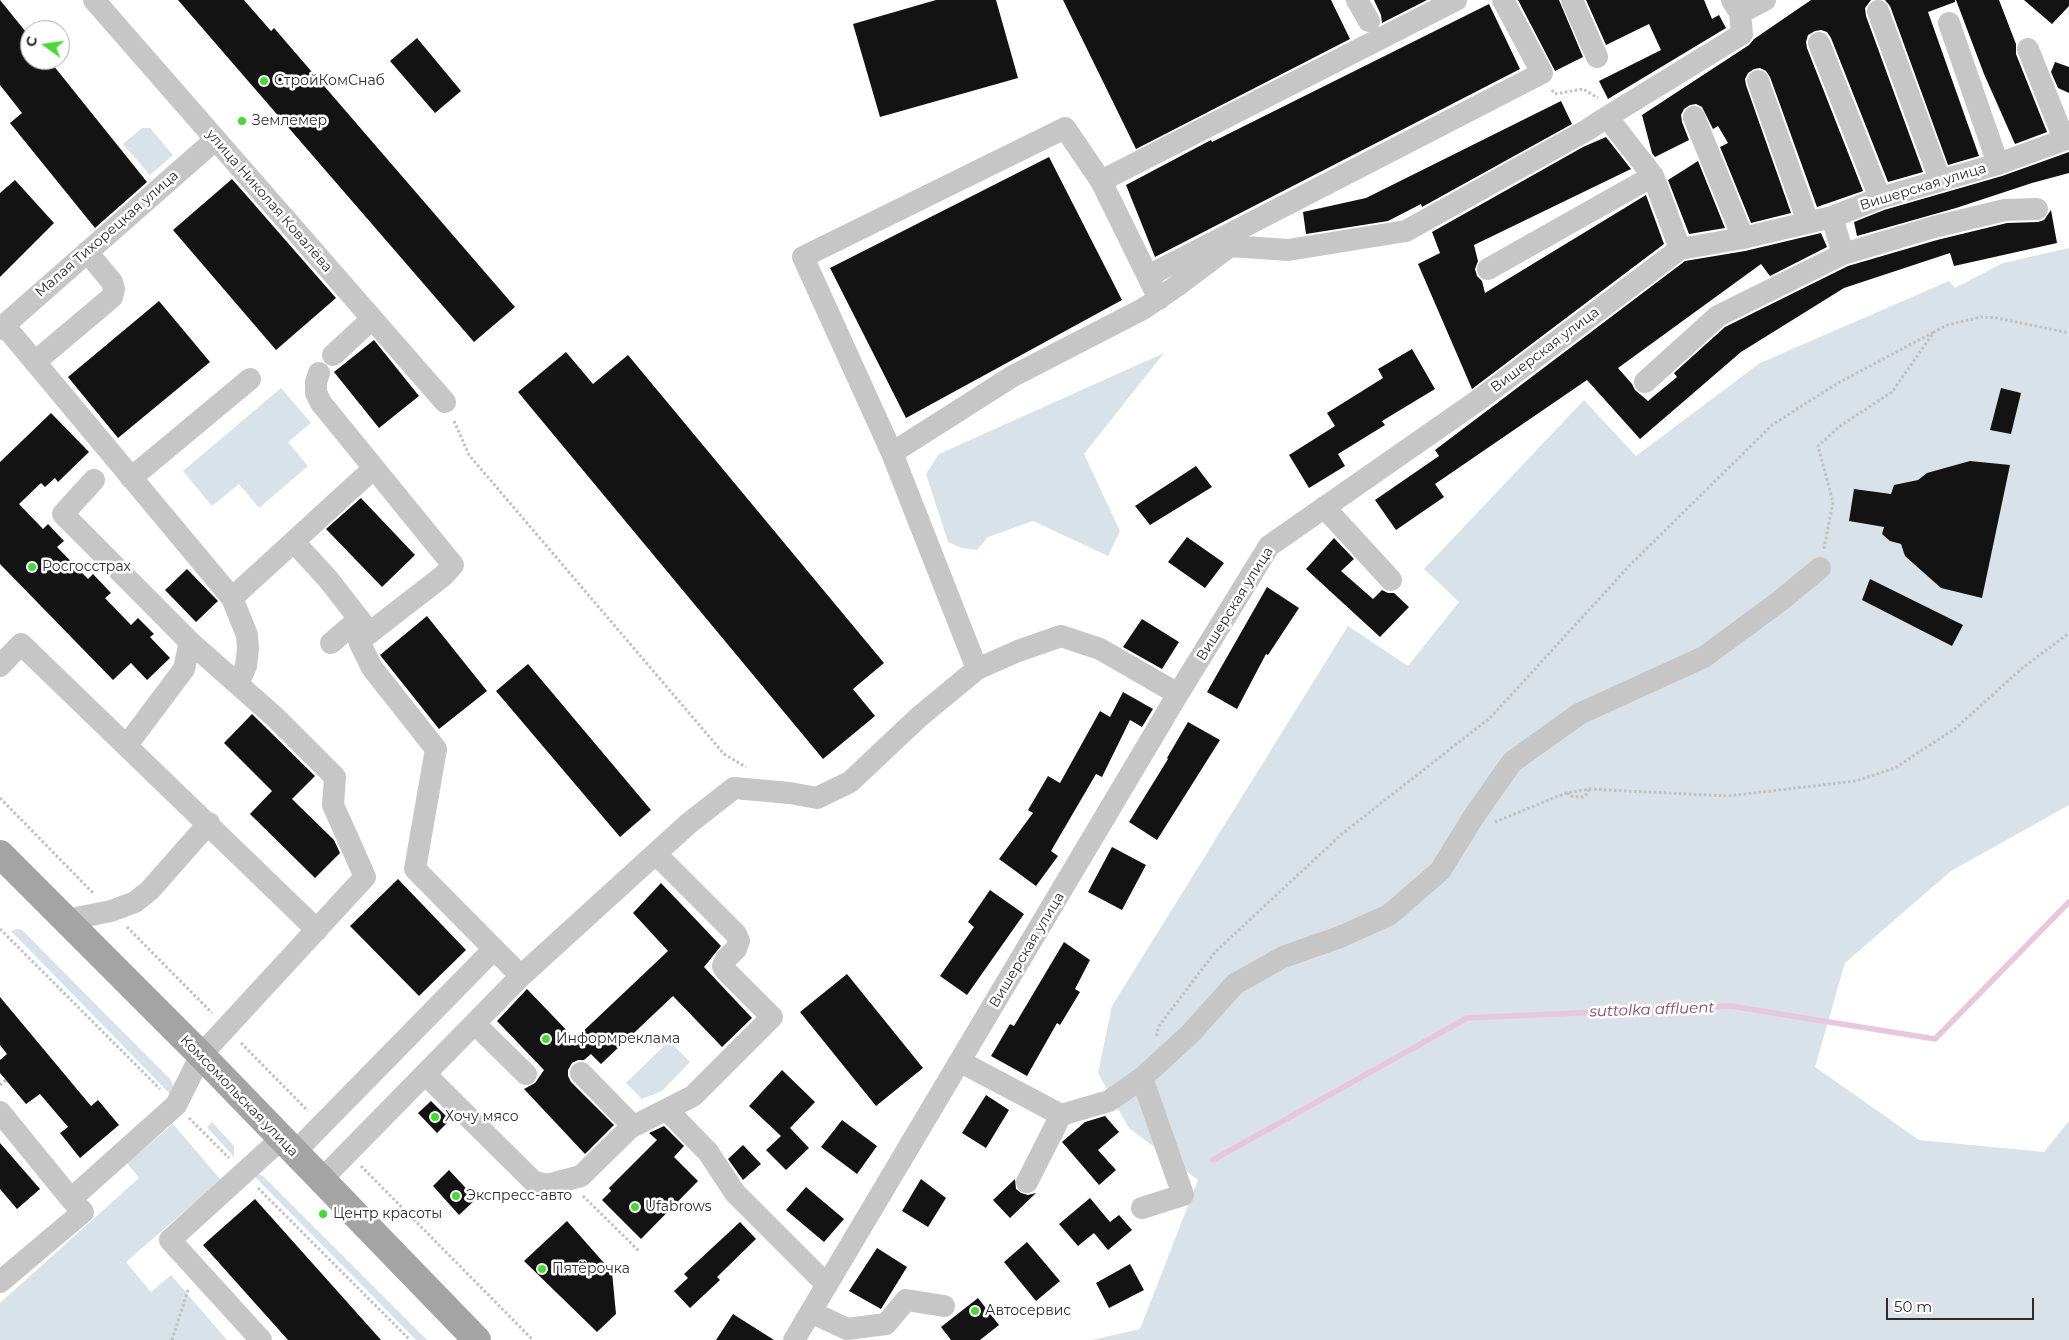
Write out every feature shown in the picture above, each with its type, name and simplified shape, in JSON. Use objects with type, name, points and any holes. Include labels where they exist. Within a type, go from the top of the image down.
[{"type":"main road","name":"Комсомольская улица","points":[[0,854],[201,1055],[287,1146],[322,1179],[472,1338]]},
{"type":"street","name":"улица Николая Ковалёва","points":[[94,0],[445,402]]},
{"type":"street","points":[[1357,0],[1369,21]]},
{"type":"street","points":[[1101,181],[1456,0]]},
{"type":"street","points":[[1148,276],[1542,72],[1503,0]]},
{"type":"street","points":[[1572,0],[1597,57]]},
{"type":"street","points":[[892,453],[1013,376],[1143,309],[1230,246],[1288,250],[1406,231],[1587,130],[1742,34],[1736,6],[1765,0]]},
{"type":"street","points":[[1878,11],[1940,180]]},
{"type":"street","points":[[1948,23],[1998,164]]},
{"type":"street","points":[[1819,43],[1880,198]]},
{"type":"street","points":[[2028,49],[2067,139]]},
{"type":"street","points":[[1758,81],[1808,222]]},
{"type":"street","points":[[1607,116],[1653,176],[1680,250]]},
{"type":"street","points":[[1694,117],[1744,238]]},
{"type":"street","points":[[977,669],[892,453],[803,257],[1065,128],[1101,181],[1159,299]]},
{"type":"street","name":"Вишерская улица","points":[[794,1340],[1178,694],[1270,546],[1480,398],[1680,250],[1744,238],[1832,217],[1880,198],[1998,164],[2067,139]]},
{"type":"street","name":"Малая Тихорецкая улица","points":[[2,327],[215,140]]},
{"type":"street","points":[[1488,268],[1653,176]]},
{"type":"street","points":[[1645,382],[1718,316],[1843,254],[1934,227],[2005,210],[2037,209]]},
{"type":"street","points":[[1832,217],[1843,254]]},
{"type":"street","points":[[35,362],[112,297],[114,289],[112,282],[87,252]]},
{"type":"street","points":[[333,355],[372,319]]},
{"type":"street","points":[[2,327],[35,362],[232,598],[247,636],[248,649],[246,666],[238,684]]},
{"type":"street","points":[[319,372],[316,382],[316,393],[321,403],[452,565],[443,576],[364,626],[330,643]]},
{"type":"street","points":[[132,478],[250,379]]},
{"type":"street","points":[[232,598],[374,468]]},
{"type":"street","points":[[71,1199],[176,1105],[201,1055],[227,1029],[365,877],[333,805],[335,777],[238,684],[190,642],[64,514],[94,480]]},
{"type":"street","points":[[1324,507],[1391,580]]},
{"type":"street","points":[[294,542],[328,579],[364,626]]},
{"type":"street","points":[[960,1062],[1061,1116],[1109,1101],[1142,1078],[1190,1034],[1235,984],[1283,957],[1340,937],[1389,915],[1413,895],[1440,871],[1474,816],[1512,762],[1579,714],[1704,657],[1820,568]]},
{"type":"street","points":[[364,626],[359,641],[372,668],[436,749],[415,869],[521,976]]},
{"type":"street","points":[[322,1179],[521,976],[688,824],[734,788],[790,793],[817,798],[850,782],[918,717],[977,669],[1018,650],[1061,636],[1100,649],[1178,694]]},
{"type":"street","points":[[127,745],[184,669],[190,642]]},
{"type":"street","points":[[0,666],[21,644],[209,823],[317,930]]},
{"type":"street","points":[[66,920],[111,911],[135,902],[150,890],[209,823]]},
{"type":"street","points":[[425,1074],[533,1181],[547,1185],[578,1178],[586,1173],[633,1126],[690,1099],[772,1017],[726,971],[724,966],[726,959],[736,949],[739,941],[736,934],[656,854]]},
{"type":"street","points":[[261,1340],[170,1240],[244,1173],[322,1126],[494,949]]},
{"type":"street","points":[[475,1024],[526,1074]]},
{"type":"street","points":[[581,1073],[633,1126]]},
{"type":"street","points":[[1142,1078],[1183,1195],[1142,1208]]},
{"type":"street","points":[[667,1110],[708,1152],[735,1193],[827,1284]]},
{"type":"street","points":[[0,1112],[71,1199],[84,1212],[0,1282]]},
{"type":"street","points":[[1028,1182],[1061,1116]]},
{"type":"street","points":[[811,1312],[847,1329],[886,1324],[906,1300],[944,1306]]},
{"type":"path","points":[[1542,72],[1555,94],[1583,89],[1593,94],[1602,102],[1607,116]]},
{"type":"path","points":[[1153,1044],[1159,1026],[1215,952],[1344,833],[1491,717],[1631,564],[1772,425],[1838,383],[1947,325],[1981,317],[2069,333]]},
{"type":"path","points":[[1820,568],[1833,502],[1818,446],[1840,426],[1892,392],[1934,332]]},
{"type":"path","points":[[445,402],[469,455],[724,754],[749,769]]},
{"type":"path","points":[[1489,825],[1566,793],[1590,789],[1728,796],[1856,780],[1872,776],[1895,768],[1956,728],[2021,669],[2069,634]]},
{"type":"path","points":[[1566,793],[1570,796],[1584,797],[1590,789]]},
{"type":"path","points":[[0,798],[322,1126]]},
{"type":"path","points":[[0,929],[410,1340]]},
{"type":"path","points":[[0,1085],[6,1080]]},
{"type":"path","points":[[348,1152],[533,1340]]},
{"type":"path","points":[[568,1180],[640,1252]]},
{"type":"path","points":[[172,1340],[195,1268]]},
{"type":"shaded area","points":[[142,128],[150,128],[173,155],[150,175],[123,144]]},
{"type":"shaded area","points":[[2069,248],[2069,805],[1951,871],[1845,963],[1815,1067],[1919,1140],[2044,1152],[2069,1121],[2069,1340],[1092,1340],[1140,1329],[1198,1180],[1129,1128],[1098,1073],[1112,1006],[1348,626],[1408,666],[1459,602],[1424,569],[1584,400],[1636,456],[1760,363],[1949,281],[1955,288],[2003,263]]},
{"type":"shaded area","points":[[1164,353],[1084,454],[1120,531],[1108,556],[1033,521],[988,537],[977,550],[961,548],[948,542],[926,474],[939,454]]},
{"type":"shaded area","points":[[281,388],[311,423],[288,442],[308,466],[259,508],[239,484],[212,506],[183,471]]},
{"type":"shaded area","points":[[22,930],[171,1080],[174,1089],[171,1095],[11,931]]},
{"type":"shaded area","points":[[669,1041],[690,1062],[662,1091],[642,1099],[626,1083]]},
{"type":"shaded area","points":[[212,1122],[234,1146],[234,1157],[207,1127]]},
{"type":"shaded area","points":[[173,1124],[221,1180],[126,1262],[151,1292],[171,1275],[227,1340],[0,1340],[0,1303],[139,1178],[127,1163]]},
{"type":"shaded area","points":[[259,1174],[427,1340],[416,1340],[253,1175]]},
{"type":"building","points":[[0,0],[20,25],[20,70],[57,70],[147,182],[95,228],[10,123],[22,113],[0,85]]},
{"type":"building","points":[[178,0],[244,0],[271,31],[274,28],[515,307],[474,342]]},
{"type":"building","points":[[936,0],[996,0],[1018,78],[880,117],[853,24]]},
{"type":"building","points":[[1063,0],[1331,0],[1350,39],[1136,149]]},
{"type":"building","points":[[1374,0],[1427,0],[1382,23],[1381,15]]},
{"type":"building","points":[[1518,0],[1559,0],[1583,57],[1555,71]]},
{"type":"building","points":[[1586,0],[1704,0],[1712,19],[1719,15],[1726,28],[1608,99],[1599,81],[1661,50],[1649,24],[1606,45]]},
{"type":"building","points":[[1811,0],[1871,0],[1865,8],[1866,16],[1923,172],[1888,182],[1831,38],[1827,32],[1815,31],[1808,35],[1807,48],[1863,191],[1817,207],[1770,77],[1766,71],[1760,68],[1754,69],[1748,73],[1745,79],[1746,85],[1791,213],[1751,223],[1720,147],[1728,143],[1718,126],[1713,129],[1702,107],[1696,104],[1690,105],[1684,109],[1681,115],[1689,140],[1655,157],[1652,153],[1642,115],[1749,45],[1754,39]]},
{"type":"building","points":[[1885,0],[1955,0],[1955,2],[1928,12],[1979,156],[1948,165],[1890,6]]},
{"type":"building","points":[[1956,0],[1999,0],[2016,44],[2016,54],[2047,132],[2015,144],[1984,74]]},
{"type":"building","points":[[2024,0],[2069,0],[2069,6],[2052,24]]},
{"type":"building","points":[[1489,4],[1520,69],[1155,257],[1126,185],[1211,140],[1212,142]]},
{"type":"building","points":[[417,38],[461,91],[435,113],[390,61]]},
{"type":"building","points":[[2055,62],[2069,67],[2069,93],[2058,88],[2051,72]]},
{"type":"building","points":[[1561,101],[1572,124],[1422,207],[1421,204],[1388,221],[1306,234],[1303,212],[1366,198]]},
{"type":"building","points":[[1606,137],[1631,169],[1474,245],[1478,261],[1475,269],[1477,276],[1482,281],[1485,293],[1646,195],[1664,244],[1472,389],[1418,264],[1440,253],[1432,232],[1583,147]]},
{"type":"building","points":[[2069,152],[2069,173],[1857,236],[1854,222],[1884,210],[2002,176]]},
{"type":"building","points":[[1049,157],[1122,300],[906,418],[830,268]]},
{"type":"building","points":[[1698,161],[1725,228],[1689,234],[1668,180]]},
{"type":"building","points":[[232,179],[336,298],[276,350],[173,230]]},
{"type":"building","points":[[15,180],[54,223],[0,277],[0,193]]},
{"type":"building","points":[[2051,210],[2057,243],[1954,266],[1950,253],[1844,288],[1741,352],[1640,439],[1587,380],[1435,484],[1444,497],[1396,530],[1375,500],[1439,456],[1435,450],[1685,261],[1745,251],[1821,233],[1827,247],[1770,276],[1761,264],[1618,368],[1635,390],[1648,401],[1677,377],[1674,373],[1725,327],[1848,266],[1937,240],[2007,223],[2038,222],[2044,220]]},
{"type":"building","points":[[159,301],[210,362],[118,438],[68,377]]},
{"type":"building","points":[[374,340],[419,396],[379,428],[334,372]]},
{"type":"building","points":[[1412,349],[1435,389],[1382,421],[1385,425],[1338,454],[1345,466],[1309,488],[1289,455],[1335,426],[1327,413],[1383,378],[1378,369]]},
{"type":"building","points":[[566,352],[593,384],[628,355],[884,663],[853,689],[875,716],[823,759],[518,392]]},
{"type":"building","points":[[2001,388],[2021,393],[2011,434],[1990,430]]},
{"type":"building","points":[[51,413],[89,452],[58,482],[55,478],[45,487],[41,483],[19,504],[43,529],[48,524],[64,541],[57,547],[88,579],[93,574],[111,593],[105,598],[131,625],[138,618],[154,634],[150,637],[170,658],[147,680],[131,663],[113,680],[0,564],[0,462]]},
{"type":"building","points":[[1970,461],[2010,465],[1982,598],[1941,588],[1905,556],[1901,544],[1890,541],[1882,534],[1884,527],[1849,521],[1854,489],[1891,494],[1894,485],[1918,480],[1927,473]]},
{"type":"building","points":[[1196,466],[1212,487],[1150,525],[1135,506]]},
{"type":"building","points":[[361,498],[415,555],[382,587],[326,529]]},
{"type":"building","points":[[1187,537],[1224,563],[1205,588],[1168,562]]},
{"type":"building","points":[[1334,538],[1354,559],[1341,571],[1373,599],[1382,590],[1394,593],[1409,607],[1380,637],[1306,569]]},
{"type":"building","points":[[187,569],[218,601],[196,622],[165,590]]},
{"type":"building","points":[[1870,579],[1963,625],[1952,646],[1862,600]]},
{"type":"building","points":[[1267,587],[1299,608],[1268,655],[1266,654],[1237,709],[1207,692]]},
{"type":"building","points":[[427,616],[487,691],[439,729],[380,655]]},
{"type":"building","points":[[1142,619],[1179,642],[1162,669],[1123,647]]},
{"type":"building","points":[[528,664],[651,810],[620,837],[496,691]]},
{"type":"building","points":[[1123,692],[1153,709],[1142,727],[1130,720],[1102,777],[1096,774],[1051,851],[1058,856],[1036,886],[999,859],[1033,813],[1028,810],[1048,776],[1060,783],[1100,711],[1110,717]]},
{"type":"building","points":[[252,714],[315,776],[292,799],[334,840],[340,853],[315,878],[250,814],[272,791],[224,743]]},
{"type":"building","points":[[1188,722],[1220,740],[1157,840],[1129,822],[1168,759]]},
{"type":"building","points":[[1112,847],[1146,865],[1122,910],[1088,892]]},
{"type":"building","points":[[398,879],[466,950],[419,996],[350,926]]},
{"type":"building","points":[[661,883],[721,946],[704,967],[752,1018],[722,1047],[673,996],[601,1064],[591,1054],[584,1060],[572,1063],[568,1070],[571,1082],[614,1125],[585,1154],[524,1089],[535,1083],[544,1070],[497,1021],[527,989],[575,1039],[668,951],[633,913]]},
{"type":"building","points":[[990,890],[1024,914],[967,995],[940,976],[974,927],[968,922]]},
{"type":"building","points":[[1064,942],[1090,960],[1075,989],[1080,992],[1060,1025],[1057,1023],[1027,1076],[991,1056],[1010,1024],[1014,1026]]},
{"type":"building","points":[[847,974],[923,1068],[876,1106],[800,1012]]},
{"type":"building","points":[[0,997],[91,1106],[98,1100],[119,1125],[80,1158],[60,1133],[68,1127],[40,1094],[26,1104],[0,1073],[0,1060],[7,1054],[0,1045]]},
{"type":"building","points":[[782,1070],[815,1102],[790,1128],[809,1148],[786,1170],[766,1150],[781,1136],[749,1106]]},
{"type":"building","points":[[986,1095],[1009,1110],[986,1148],[962,1133]]},
{"type":"building","points":[[431,1101],[450,1120],[437,1133],[418,1113]]},
{"type":"building","points":[[1105,1116],[1119,1132],[1098,1150],[1116,1170],[1099,1185],[1062,1142],[1085,1122]]},
{"type":"building","points":[[842,1120],[877,1146],[857,1174],[821,1147]]},
{"type":"building","points":[[664,1126],[684,1146],[674,1157],[698,1181],[641,1239],[602,1200],[611,1191],[609,1188],[657,1140],[649,1133]]},
{"type":"building","points":[[0,1143],[40,1189],[17,1209],[0,1189]]},
{"type":"building","points":[[743,1145],[761,1164],[743,1180],[728,1159]]},
{"type":"building","points":[[449,1170],[476,1199],[459,1215],[433,1186]]},
{"type":"building","points":[[921,1179],[946,1198],[928,1227],[902,1211]]},
{"type":"building","points":[[1015,1179],[1016,1189],[1021,1193],[1028,1195],[1036,1193],[1010,1218],[993,1200]]},
{"type":"building","points":[[806,1187],[844,1219],[824,1242],[786,1210]]},
{"type":"building","points":[[1090,1198],[1110,1222],[1119,1215],[1132,1230],[1108,1250],[1094,1233],[1078,1246],[1059,1224]]},
{"type":"building","points":[[255,1199],[381,1340],[288,1340],[203,1245]]},
{"type":"building","points":[[567,1221],[612,1272],[616,1314],[597,1332],[524,1261]]},
{"type":"building","points":[[740,1222],[756,1239],[717,1277],[720,1280],[690,1308],[674,1291],[688,1278],[684,1274]]},
{"type":"building","points":[[1027,1242],[1060,1281],[1036,1301],[1004,1262]]},
{"type":"building","points":[[877,1248],[907,1267],[881,1309],[849,1291]]},
{"type":"building","points":[[1130,1264],[1144,1290],[1109,1308],[1096,1283]]},
{"type":"building","name":"Автосервис","points":[[978,1298],[999,1325],[980,1340],[951,1340],[941,1327]]},
{"type":"building","points":[[733,1314],[774,1340],[716,1340]]},
{"type":"waterway","name":"suttolka affluent","points":[[1213,1160],[1467,1018],[1730,1006],[1935,1039],[2069,902]]},
{"type":"place","name":"СтройКомСнаб","points":[[264,81]]},
{"type":"place","name":"Землемер","points":[[242,121]]},
{"type":"place","name":"Росгосстрах","points":[[32,567]]},
{"type":"place","name":"Информреклама","points":[[546,1039]]},
{"type":"place","name":"Хочу мясо","points":[[435,1117]]},
{"type":"place","name":"Экспресс-авто","points":[[456,1196]]},
{"type":"place","name":"Ufabrows","points":[[635,1207]]},
{"type":"place","name":"Центр красоты","points":[[323,1214]]},
{"type":"place","name":"Пятёрочка","points":[[542,1269]]},
{"type":"place","name":"Автосервис","points":[[975,1311]]}]
